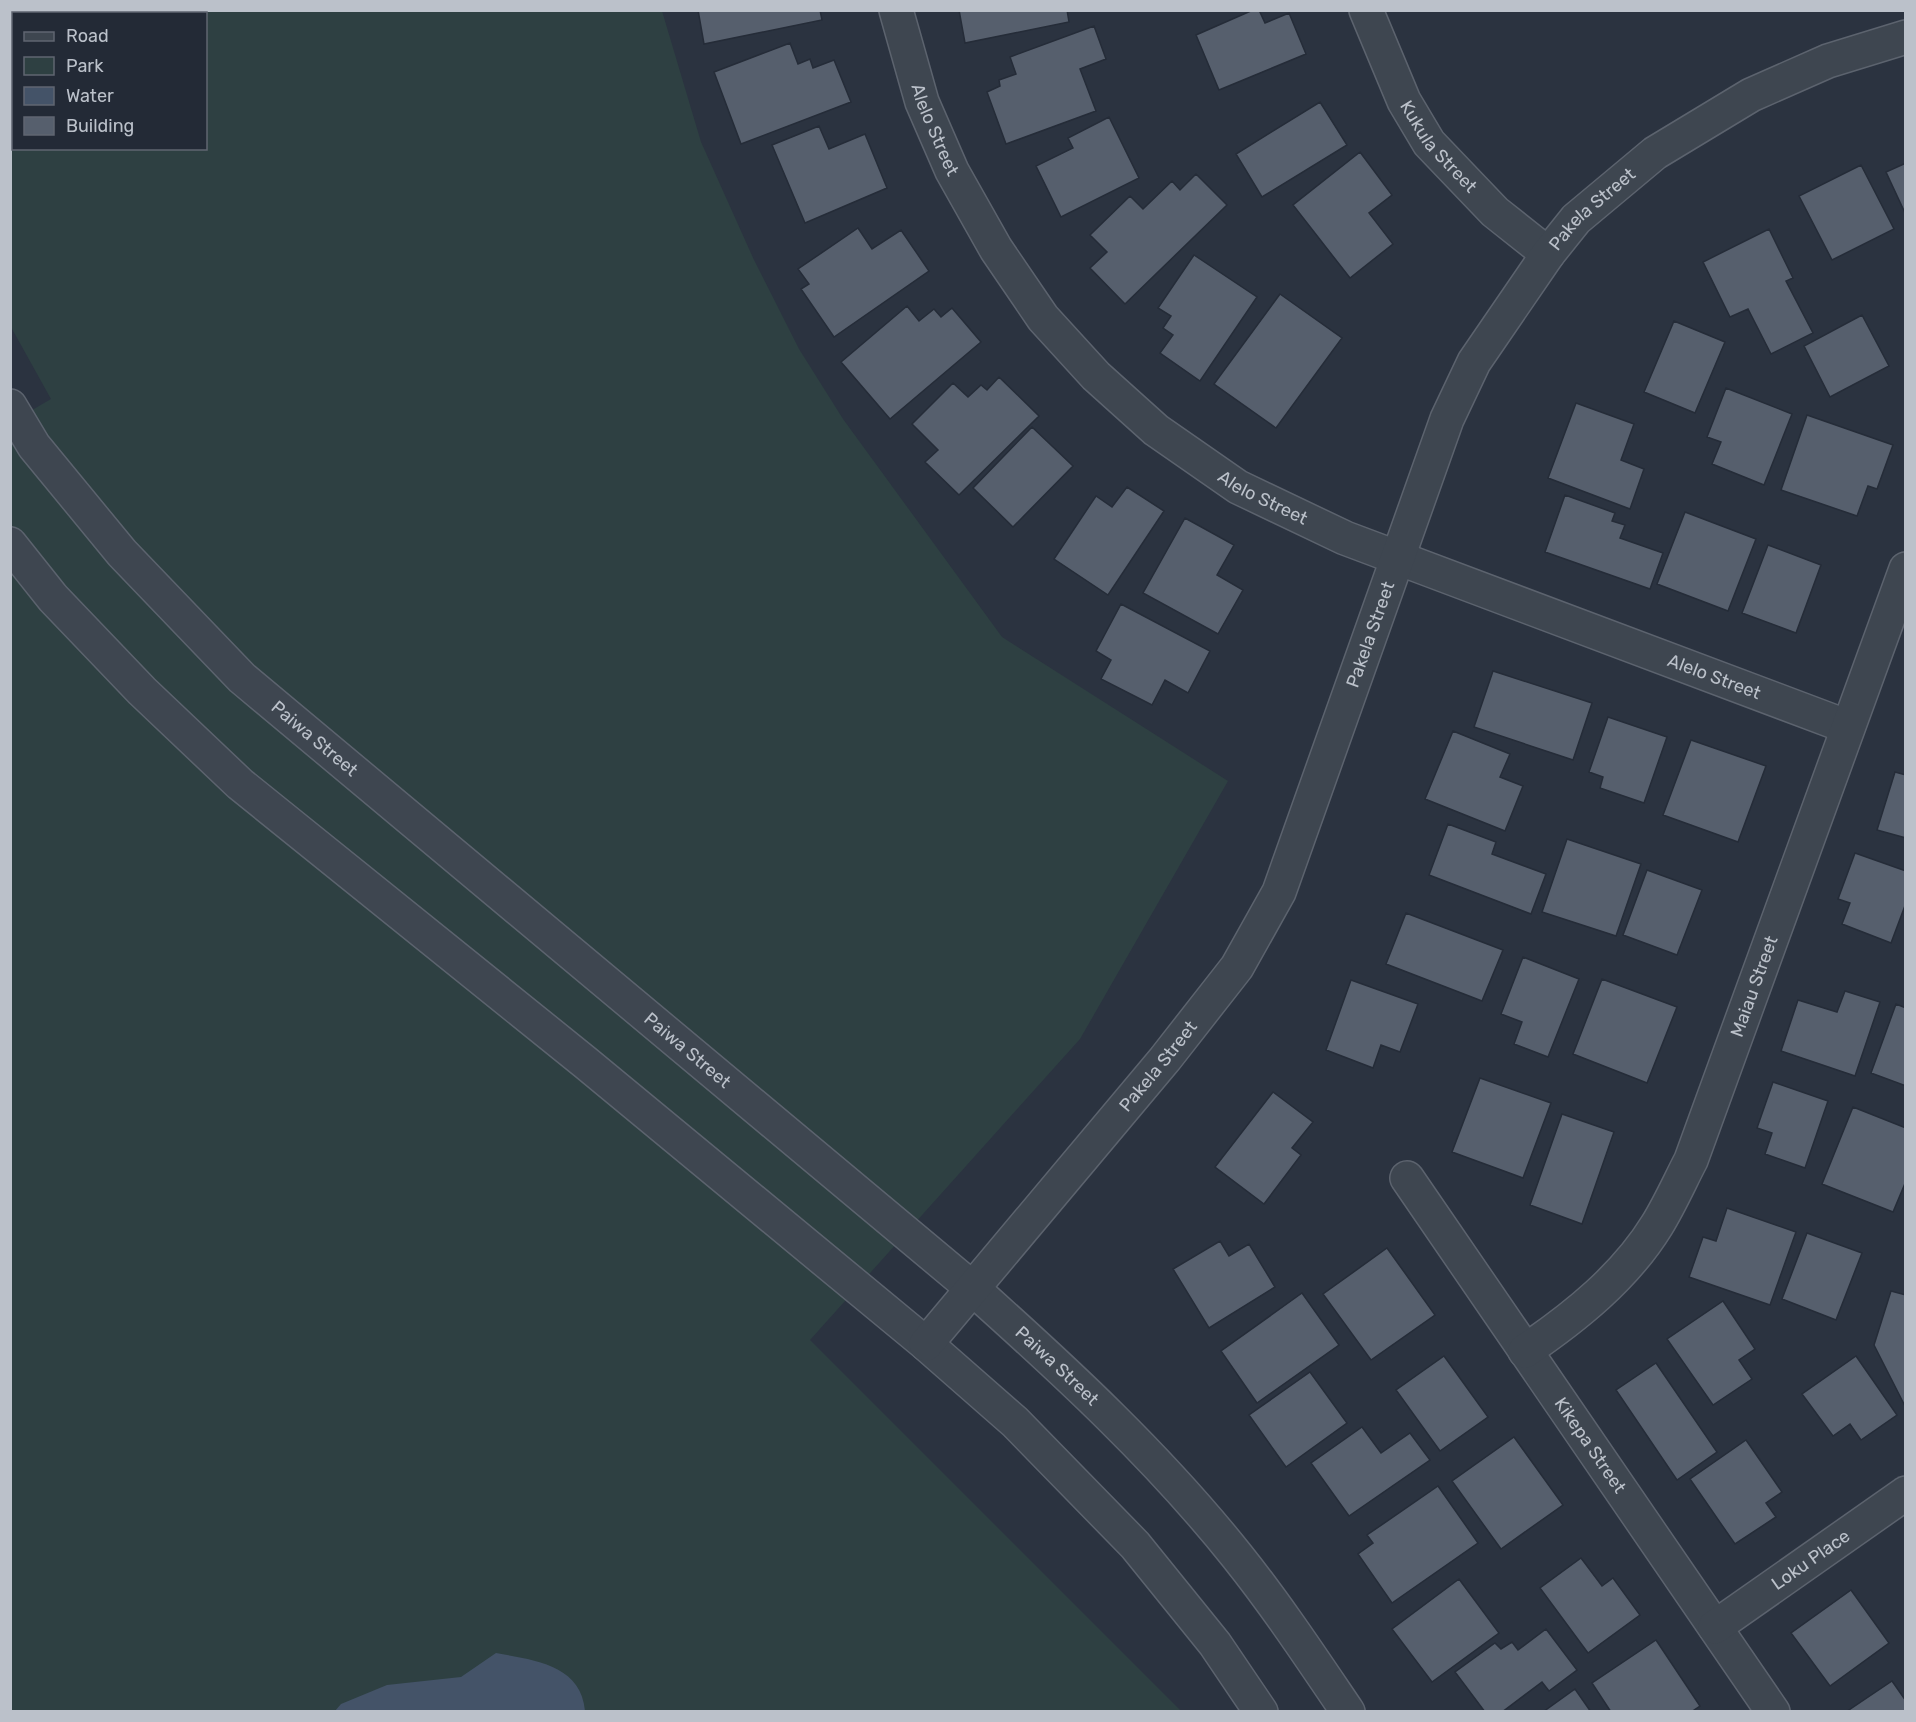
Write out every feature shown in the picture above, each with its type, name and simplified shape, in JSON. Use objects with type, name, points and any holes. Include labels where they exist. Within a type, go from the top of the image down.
[{"type":"street","name":"Alelo Street","points":[[897,10],[922,102],[952,171],[996,249],[1043,318],[1096,376],[1156,430],[1238,487],[1345,538],[1848,727]]},
{"type":"street","name":"Kukula Street","points":[[1366,10],[1404,101],[1429,143],[1495,212],[1548,254]]},
{"type":"street","name":"Pakela Street","points":[[926,1344],[1165,1059],[1237,967],[1279,892],[1448,419],[1474,362],[1548,254],[1576,219],[1654,153],[1751,95],[1828,61],[1905,37]]},
{"type":"street","name":"Paiwa Street","points":[[10,406],[22,443],[122,553],[242,678],[972,1288],[1064,1371],[1160,1468],[1237,1556],[1348,1712]]},
{"type":"street","points":[[10,544],[52,598],[142,691],[240,784],[577,1055],[926,1344],[1015,1422],[1136,1545],[1215,1644],[1261,1712]]},
{"type":"street","name":"Maiau Street","points":[[1525,1351],[1562,1326],[1621,1273],[1657,1226],[1691,1160],[1905,569]]},
{"type":"street","name":"Kikepa Street","points":[[1407,1178],[1773,1712]]},
{"type":"street","name":"Loku Place","points":[[1715,1627],[1905,1493]]},
{"type":"green space","points":[[11,11],[662,11],[701,142],[754,260],[799,349],[843,419],[1002,637],[1228,781],[1080,1039],[810,1340],[1181,1711],[11,1711],[10,423],[51,399],[11,327]]},
{"type":"water","points":[[496,1653],[539,1662],[565,1674],[575,1683],[582,1695],[585,1711],[335,1711],[341,1704],[387,1685],[461,1677]]},
{"type":"building","points":[[698,10],[820,10],[822,20],[704,44]]},
{"type":"building","points":[[959,10],[1067,10],[1069,22],[965,43]]},
{"type":"building","points":[[1253,10],[1259,10],[1265,23],[1289,13],[1306,54],[1219,90],[1196,35]]},
{"type":"building","points":[[1094,26],[1106,59],[1080,69],[1096,111],[1006,144],[987,92],[1000,86],[999,80],[1016,74],[1010,57]]},
{"type":"building","points":[[790,43],[798,64],[810,59],[813,68],[834,60],[851,102],[741,144],[714,72]]},
{"type":"building","points":[[1320,102],[1347,145],[1262,197],[1236,154]]},
{"type":"building","points":[[1109,117],[1139,178],[1061,217],[1036,166],[1073,148],[1068,138]]},
{"type":"building","points":[[819,126],[829,149],[865,134],[887,188],[805,223],[772,145]]},
{"type":"building","points":[[1360,152],[1392,195],[1369,213],[1393,244],[1350,278],[1293,205]]},
{"type":"building","points":[[1906,163],[1906,215],[1886,172]]},
{"type":"building","points":[[1861,165],[1894,229],[1832,260],[1799,196]]},
{"type":"building","points":[[1196,174],[1227,205],[1125,304],[1090,268],[1107,252],[1090,235],[1130,196],[1143,209],[1172,181],[1180,190]]},
{"type":"building","points":[[858,228],[872,249],[901,230],[929,271],[834,337],[801,289],[809,284],[798,269]]},
{"type":"building","points":[[1769,229],[1793,278],[1786,281],[1813,333],[1771,354],[1748,309],[1730,317],[1703,262]]},
{"type":"building","points":[[1194,255],[1257,297],[1200,381],[1160,353],[1173,335],[1163,328],[1171,316],[1158,308]]},
{"type":"building","points":[[1280,294],[1342,338],[1276,428],[1214,384]]},
{"type":"building","points":[[907,306],[919,321],[934,309],[941,317],[952,308],[981,342],[890,419],[841,362]]},
{"type":"building","points":[[1862,315],[1889,366],[1830,397],[1804,346]]},
{"type":"building","points":[[1674,321],[1725,342],[1695,413],[1644,392]]},
{"type":"building","points":[[999,377],[1039,416],[959,495],[925,462],[938,450],[912,424],[953,383],[968,397],[981,385],[987,390]]},
{"type":"building","points":[[1726,388],[1792,414],[1764,485],[1712,464],[1721,442],[1707,437]]},
{"type":"building","points":[[1576,403],[1634,424],[1621,460],[1644,469],[1630,509],[1548,478]]},
{"type":"building","points":[[1807,415],[1893,445],[1877,489],[1868,486],[1857,516],[1781,490]]},
{"type":"building","points":[[1032,427],[1073,466],[1013,527],[973,488]]},
{"type":"building","points":[[1127,487],[1164,511],[1108,595],[1054,559],[1096,496],[1112,507]]},
{"type":"building","points":[[1565,495],[1615,513],[1612,521],[1625,525],[1620,538],[1663,553],[1650,589],[1545,552]]},
{"type":"building","points":[[1685,512],[1756,539],[1728,611],[1657,584]]},
{"type":"building","points":[[1185,518],[1234,545],[1217,575],[1243,590],[1218,634],[1143,593]]},
{"type":"building","points":[[1768,545],[1821,565],[1796,633],[1742,613]]},
{"type":"building","points":[[1121,604],[1210,651],[1188,693],[1165,680],[1152,705],[1101,679],[1111,660],[1096,651]]},
{"type":"building","points":[[1493,671],[1592,703],[1573,760],[1474,727]]},
{"type":"building","points":[[1608,717],[1667,737],[1644,803],[1600,788],[1603,777],[1589,772]]},
{"type":"building","points":[[1453,731],[1510,754],[1500,777],[1523,786],[1505,831],[1425,799]]},
{"type":"building","points":[[1691,740],[1766,766],[1738,842],[1663,815]]},
{"type":"building","points":[[1895,772],[1906,775],[1906,838],[1877,830]]},
{"type":"building","points":[[1448,824],[1496,842],[1492,854],[1546,874],[1531,914],[1429,875]]},
{"type":"building","points":[[1567,839],[1641,864],[1616,936],[1542,912]]},
{"type":"building","points":[[1855,853],[1906,871],[1906,903],[1891,943],[1842,924],[1850,903],[1838,899]]},
{"type":"building","points":[[1647,870],[1702,890],[1677,955],[1623,935]]},
{"type":"building","points":[[1406,913],[1503,950],[1482,1001],[1386,964]]},
{"type":"building","points":[[1523,957],[1579,979],[1548,1057],[1514,1044],[1522,1022],[1501,1014]]},
{"type":"building","points":[[1602,979],[1677,1007],[1647,1083],[1573,1054]]},
{"type":"building","points":[[1351,980],[1418,1004],[1400,1052],[1381,1045],[1373,1068],[1326,1050]]},
{"type":"building","points":[[1845,991],[1880,1002],[1855,1076],[1781,1051],[1798,1000],[1837,1012]]},
{"type":"building","points":[[1896,1004],[1906,1008],[1906,1086],[1871,1073]]},
{"type":"building","points":[[1480,1078],[1551,1103],[1523,1178],[1452,1152]]},
{"type":"building","points":[[1773,1082],[1828,1101],[1805,1168],[1765,1154],[1772,1133],[1757,1128]]},
{"type":"building","points":[[1273,1092],[1313,1122],[1292,1148],[1301,1155],[1264,1204],[1215,1167]]},
{"type":"building","points":[[1853,1107],[1906,1128],[1906,1181],[1893,1212],[1822,1184]]},
{"type":"building","points":[[1562,1114],[1614,1132],[1582,1224],[1530,1205]]},
{"type":"building","points":[[1727,1208],[1796,1232],[1770,1305],[1689,1277],[1703,1237],[1716,1241]]},
{"type":"building","points":[[1807,1233],[1862,1253],[1836,1320],[1782,1299]]},
{"type":"building","points":[[1220,1241],[1229,1256],[1249,1244],[1275,1287],[1209,1328],[1173,1269]]},
{"type":"building","points":[[1387,1248],[1435,1315],[1371,1360],[1323,1294]]},
{"type":"building","points":[[1891,1291],[1906,1295],[1906,1408],[1874,1345]]},
{"type":"building","points":[[1302,1293],[1339,1345],[1257,1403],[1221,1351]]},
{"type":"building","points":[[1723,1301],[1755,1349],[1739,1360],[1752,1379],[1713,1405],[1667,1339]]},
{"type":"building","points":[[1444,1356],[1488,1417],[1440,1451],[1396,1390]]},
{"type":"building","points":[[1856,1356],[1897,1415],[1861,1440],[1850,1424],[1833,1436],[1802,1394]]},
{"type":"building","points":[[1656,1363],[1717,1452],[1677,1480],[1616,1390]]},
{"type":"building","points":[[1310,1372],[1347,1423],[1286,1467],[1249,1415]]},
{"type":"building","points":[[1362,1427],[1381,1453],[1410,1433],[1430,1460],[1349,1516],[1311,1463]]},
{"type":"building","points":[[1514,1437],[1563,1505],[1501,1549],[1452,1481]]},
{"type":"building","points":[[1746,1440],[1782,1492],[1766,1503],[1776,1517],[1735,1544],[1690,1479]]},
{"type":"building","points":[[1438,1486],[1478,1543],[1392,1603],[1358,1554],[1373,1543],[1367,1535]]},
{"type":"building","points":[[1581,1558],[1602,1586],[1613,1578],[1640,1615],[1588,1653],[1540,1588]]},
{"type":"building","points":[[1459,1579],[1499,1633],[1432,1682],[1392,1629]]},
{"type":"building","points":[[1851,1590],[1889,1643],[1830,1686],[1791,1633]]},
{"type":"building","points":[[1546,1629],[1577,1670],[1549,1691],[1542,1682],[1502,1712],[1485,1712],[1455,1672],[1495,1643],[1501,1649],[1512,1642],[1518,1650]]},
{"type":"building","points":[[1656,1640],[1700,1706],[1691,1712],[1611,1712],[1592,1683]]},
{"type":"building","points":[[1892,1681],[1906,1701],[1906,1712],[1846,1712]]},
{"type":"building","points":[[1575,1689],[1591,1712],[1543,1712]]}]
